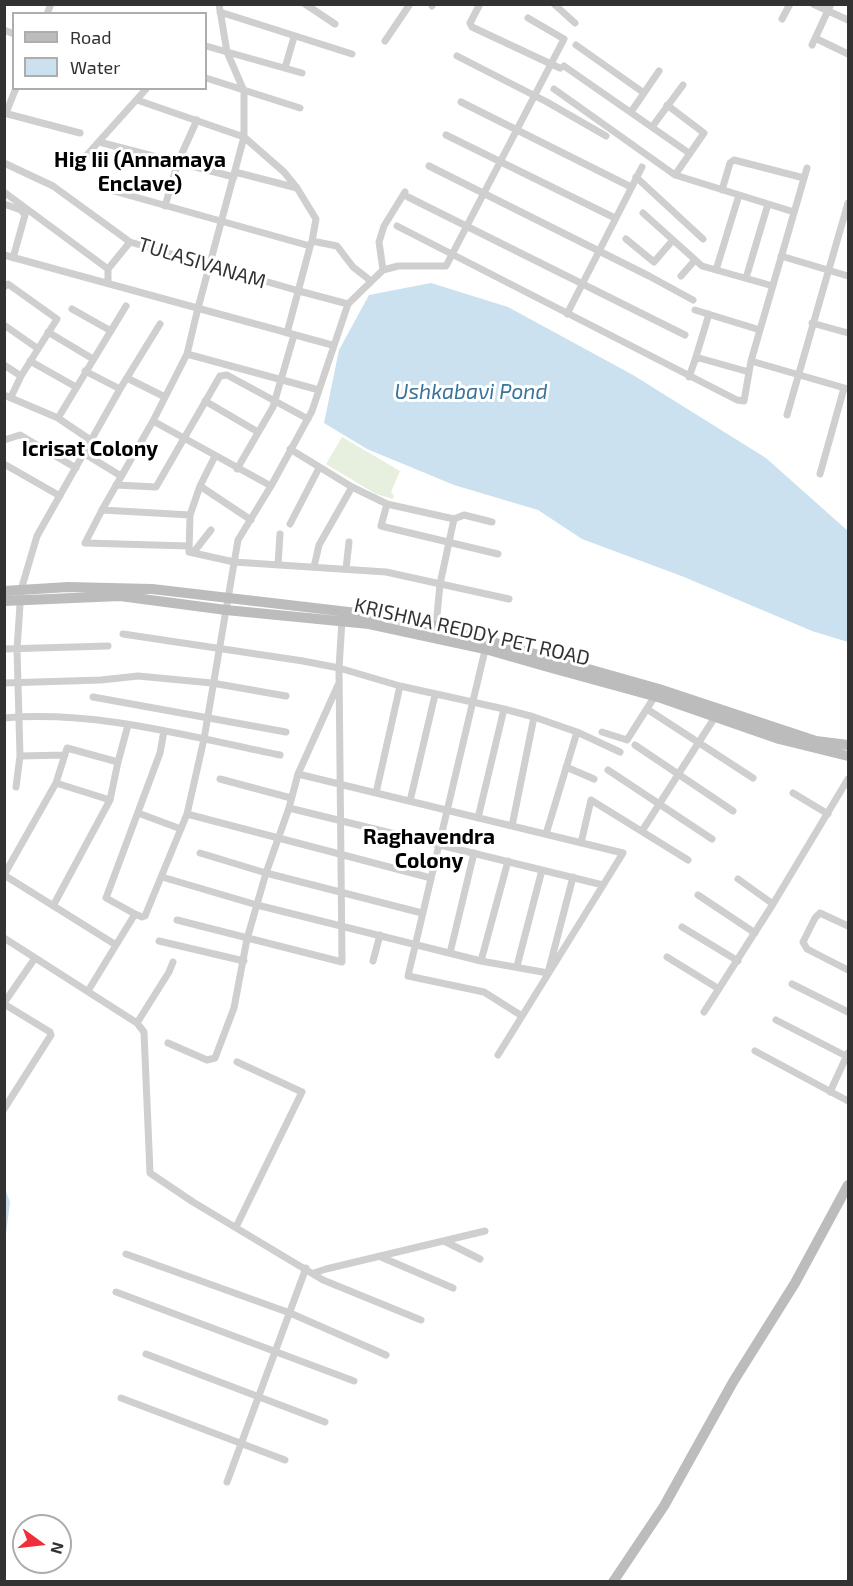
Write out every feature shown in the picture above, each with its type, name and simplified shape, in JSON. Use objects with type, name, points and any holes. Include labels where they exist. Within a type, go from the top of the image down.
[{"type":"main road","name":"KRISHNA REDDY PET ROAD","points":[[4,591],[20,595],[120,596],[364,614],[436,626],[486,645],[655,696],[778,739],[849,756]]},
{"type":"main road","name":"KRISHNA REDDY PET ROAD","points":[[4,601],[20,595]]},
{"type":"main road","name":"KRISHNA REDDY PET ROAD","points":[[227,605],[342,620],[486,645],[659,689],[816,741],[849,745]]},
{"type":"main road","points":[[613,1581],[664,1506],[733,1382],[795,1283],[849,1185]]},
{"type":"street","points":[[305,4],[335,24]]},
{"type":"street","points":[[386,41],[410,4]]},
{"type":"street","points":[[554,4],[575,23]]},
{"type":"street","points":[[782,19],[790,4]]},
{"type":"street","points":[[813,4],[829,7],[849,20]]},
{"type":"street","points":[[479,5],[470,23],[472,27],[562,67],[689,153]]},
{"type":"street","points":[[829,7],[813,41],[849,54]]},
{"type":"street","points":[[219,8],[294,37],[352,54]]},
{"type":"street","points":[[219,8],[226,52],[243,91],[244,137],[235,175],[187,354],[153,422],[85,543],[191,549],[234,562],[386,572],[509,598]]},
{"type":"street","points":[[528,18],[574,44],[644,93]]},
{"type":"street","points":[[285,68],[294,37]]},
{"type":"street","points":[[164,732],[160,753],[106,898],[135,914],[145,916],[187,814],[204,739],[238,540],[308,419],[348,303],[383,270],[398,266],[446,266],[564,39]]},
{"type":"street","points":[[207,46],[302,73]]},
{"type":"street","points":[[457,56],[606,136]]},
{"type":"street","points":[[631,112],[658,71]]},
{"type":"street","points":[[207,78],[300,108]]},
{"type":"street","points":[[652,127],[683,85]]},
{"type":"street","points":[[554,89],[675,175],[795,212]]},
{"type":"street","points":[[15,90],[5,113],[80,133]]},
{"type":"street","points":[[76,167],[145,90]]},
{"type":"street","points":[[137,100],[244,137],[270,158],[297,188],[316,219],[275,400],[237,469]]},
{"type":"street","points":[[461,102],[631,187]]},
{"type":"street","points":[[667,105],[704,133],[675,175]]},
{"type":"street","points":[[165,206],[178,162],[197,120]]},
{"type":"street","points":[[446,135],[615,218]]},
{"type":"street","points":[[99,142],[297,188]]},
{"type":"street","points":[[722,190],[730,163],[734,160],[804,178]]},
{"type":"street","name":"TULASIVANAM","points":[[4,163],[53,186],[130,242],[348,303]]},
{"type":"street","points":[[429,166],[693,300]]},
{"type":"street","points":[[567,314],[642,166]]},
{"type":"street","points":[[397,226],[689,377],[737,400],[744,401],[751,361],[807,168]]},
{"type":"street","points":[[636,177],[703,239]]},
{"type":"street","points":[[103,188],[222,222],[311,243],[337,246],[353,267],[371,281]]},
{"type":"street","points":[[4,192],[108,268]]},
{"type":"street","points":[[383,270],[379,242],[384,226],[407,194],[685,335]]},
{"type":"street","points":[[716,270],[739,195]]},
{"type":"street","points":[[787,415],[828,270],[846,220],[849,202]]},
{"type":"street","points":[[4,204],[21,210],[25,215],[13,258]]},
{"type":"street","points":[[746,278],[768,204]]},
{"type":"street","points":[[643,213],[702,266],[773,286]]},
{"type":"street","points":[[626,239],[654,262],[673,240]]},
{"type":"street","points":[[108,283],[108,268],[130,242]]},
{"type":"street","points":[[4,255],[332,345]]},
{"type":"street","points":[[781,256],[849,276]]},
{"type":"street","points":[[681,276],[695,260]]},
{"type":"street","points":[[4,287],[8,284],[56,318],[8,396],[58,418],[92,441]]},
{"type":"street","points":[[58,418],[126,306]]},
{"type":"street","points":[[72,309],[111,331]]},
{"type":"street","points":[[695,310],[760,330]]},
{"type":"street","points":[[689,377],[709,314]]},
{"type":"street","points":[[812,323],[849,333]]},
{"type":"street","points":[[16,787],[20,756],[18,648],[20,595],[37,536],[120,389],[160,324]]},
{"type":"street","points":[[4,325],[37,348]]},
{"type":"street","points":[[48,332],[93,358]]},
{"type":"street","points":[[187,354],[319,390]]},
{"type":"street","points":[[695,360],[699,358],[749,372]]},
{"type":"street","points":[[30,361],[76,387]]},
{"type":"street","points":[[751,361],[846,389],[820,474]]},
{"type":"street","points":[[4,365],[21,375]]},
{"type":"street","points":[[86,371],[120,389]]},
{"type":"street","points":[[116,485],[156,487],[220,376],[223,375],[275,400],[308,419]]},
{"type":"street","points":[[127,378],[165,397]]},
{"type":"street","points":[[205,401],[258,432]]},
{"type":"street","points":[[153,422],[271,486]]},
{"type":"street","points":[[4,440],[20,435],[76,468]]},
{"type":"street","points":[[290,449],[352,487],[387,504],[454,519],[464,515],[492,522]]},
{"type":"street","points":[[85,454],[121,476]]},
{"type":"street","points":[[191,549],[190,515],[200,486],[215,456]]},
{"type":"street","points":[[4,464],[60,496]]},
{"type":"street","points":[[290,524],[319,468]]},
{"type":"street","points":[[200,486],[251,520]]},
{"type":"street","points":[[314,567],[319,545],[352,487]]},
{"type":"street","points":[[387,504],[381,526],[498,554]]},
{"type":"street","points":[[102,510],[190,515]]},
{"type":"street","points":[[436,626],[440,584],[454,519]]},
{"type":"street","points":[[191,549],[211,530]]},
{"type":"street","points":[[278,565],[280,534]]},
{"type":"street","points":[[346,569],[349,542]]},
{"type":"street","points":[[177,920],[342,962],[339,668],[342,620]]},
{"type":"street","points":[[123,634],[339,668],[435,695],[534,717],[576,732],[620,752]]},
{"type":"street","points":[[486,645],[408,976],[484,992],[522,1016]]},
{"type":"street","points":[[4,649],[108,646]]},
{"type":"street","points":[[4,683],[101,680],[138,676],[212,683],[286,696]]},
{"type":"street","points":[[168,1043],[207,1060],[215,1058],[234,1008],[247,939],[298,774],[339,683]]},
{"type":"street","points":[[376,793],[400,686]]},
{"type":"street","points":[[410,801],[435,695]]},
{"type":"street","points":[[602,732],[627,740],[655,696]]},
{"type":"street","points":[[93,697],[286,732]]},
{"type":"street","points":[[478,818],[504,709]]},
{"type":"street","points":[[650,711],[753,778]]},
{"type":"street","points":[[4,718],[81,717],[280,755]]},
{"type":"street","points":[[512,826],[534,717]]},
{"type":"street","points":[[642,831],[715,717]]},
{"type":"street","points":[[53,906],[110,800],[128,725]]},
{"type":"street","points":[[546,834],[576,732]]},
{"type":"street","points":[[635,746],[734,811]]},
{"type":"street","points":[[116,945],[4,875],[56,783],[67,748],[118,762]]},
{"type":"street","points":[[20,756],[65,755]]},
{"type":"street","points":[[566,767],[594,779]]},
{"type":"street","points":[[608,770],[712,839]]},
{"type":"street","points":[[298,774],[623,853],[498,1055]]},
{"type":"street","points":[[220,779],[291,798]]},
{"type":"street","points":[[704,1012],[738,961],[849,779]]},
{"type":"street","points":[[56,783],[110,800]]},
{"type":"street","points":[[793,793],[828,814]]},
{"type":"street","points":[[581,843],[591,800],[688,860]]},
{"type":"street","points":[[289,808],[603,885]]},
{"type":"street","points":[[138,813],[181,829]]},
{"type":"street","points":[[187,814],[431,878]]},
{"type":"street","points":[[200,853],[266,873],[422,913]]},
{"type":"street","points":[[450,953],[474,853]]},
{"type":"street","points":[[481,961],[508,861]]},
{"type":"street","points":[[518,966],[542,870]]},
{"type":"street","points":[[162,877],[257,904],[481,961],[548,973]]},
{"type":"street","points":[[548,973],[573,877]]},
{"type":"street","points":[[738,879],[773,904]]},
{"type":"street","points":[[698,895],[755,933]]},
{"type":"street","points":[[849,926],[820,913],[803,942],[807,949],[849,970]]},
{"type":"street","points":[[88,991],[135,914]]},
{"type":"street","points":[[682,927],[738,961]]},
{"type":"street","points":[[373,962],[380,935]]},
{"type":"street","points":[[4,938],[137,1023],[145,1034],[150,1173],[323,1280],[421,1320]]},
{"type":"street","points":[[159,941],[244,961]]},
{"type":"street","points":[[667,957],[719,990]]},
{"type":"street","points":[[4,1109],[51,1035],[50,1032],[4,1003],[35,958]]},
{"type":"street","points":[[137,1023],[173,962]]},
{"type":"street","points":[[792,984],[849,1011]]},
{"type":"street","points":[[776,1020],[848,1055],[830,1092]]},
{"type":"street","points":[[755,1052],[849,1101]]},
{"type":"street","points":[[236,1227],[302,1092],[237,1062]]},
{"type":"street","points":[[314,1274],[484,1231]]},
{"type":"street","points":[[444,1241],[480,1259]]},
{"type":"street","points":[[126,1254],[290,1313],[387,1355]]},
{"type":"street","points":[[380,1256],[453,1288]]},
{"type":"street","points":[[227,1482],[306,1268]]},
{"type":"street","points":[[116,1292],[354,1381]]},
{"type":"street","points":[[146,1354],[325,1422]]},
{"type":"street","points":[[121,1398],[285,1460]]},
{"type":"green space","points":[[342,437],[400,471],[391,492],[393,499],[376,494],[326,464]]},
{"type":"water","name":"Ushkabavi Pond","points":[[431,283],[508,307],[633,375],[766,458],[848,531],[848,642],[812,631],[684,577],[582,539],[538,510],[454,485],[367,449],[324,423],[339,350],[369,295]]},
{"type":"water","points":[[4,1189],[10,1202],[5,1242]]},
{"type":"district","name":"Hig Iii (Annamaya Enclave)","points":[[140,172]]},
{"type":"district","name":"Icrisat Colony","points":[[90,449]]},
{"type":"district","name":"Raghavendra Colony","points":[[429,849]]}]
